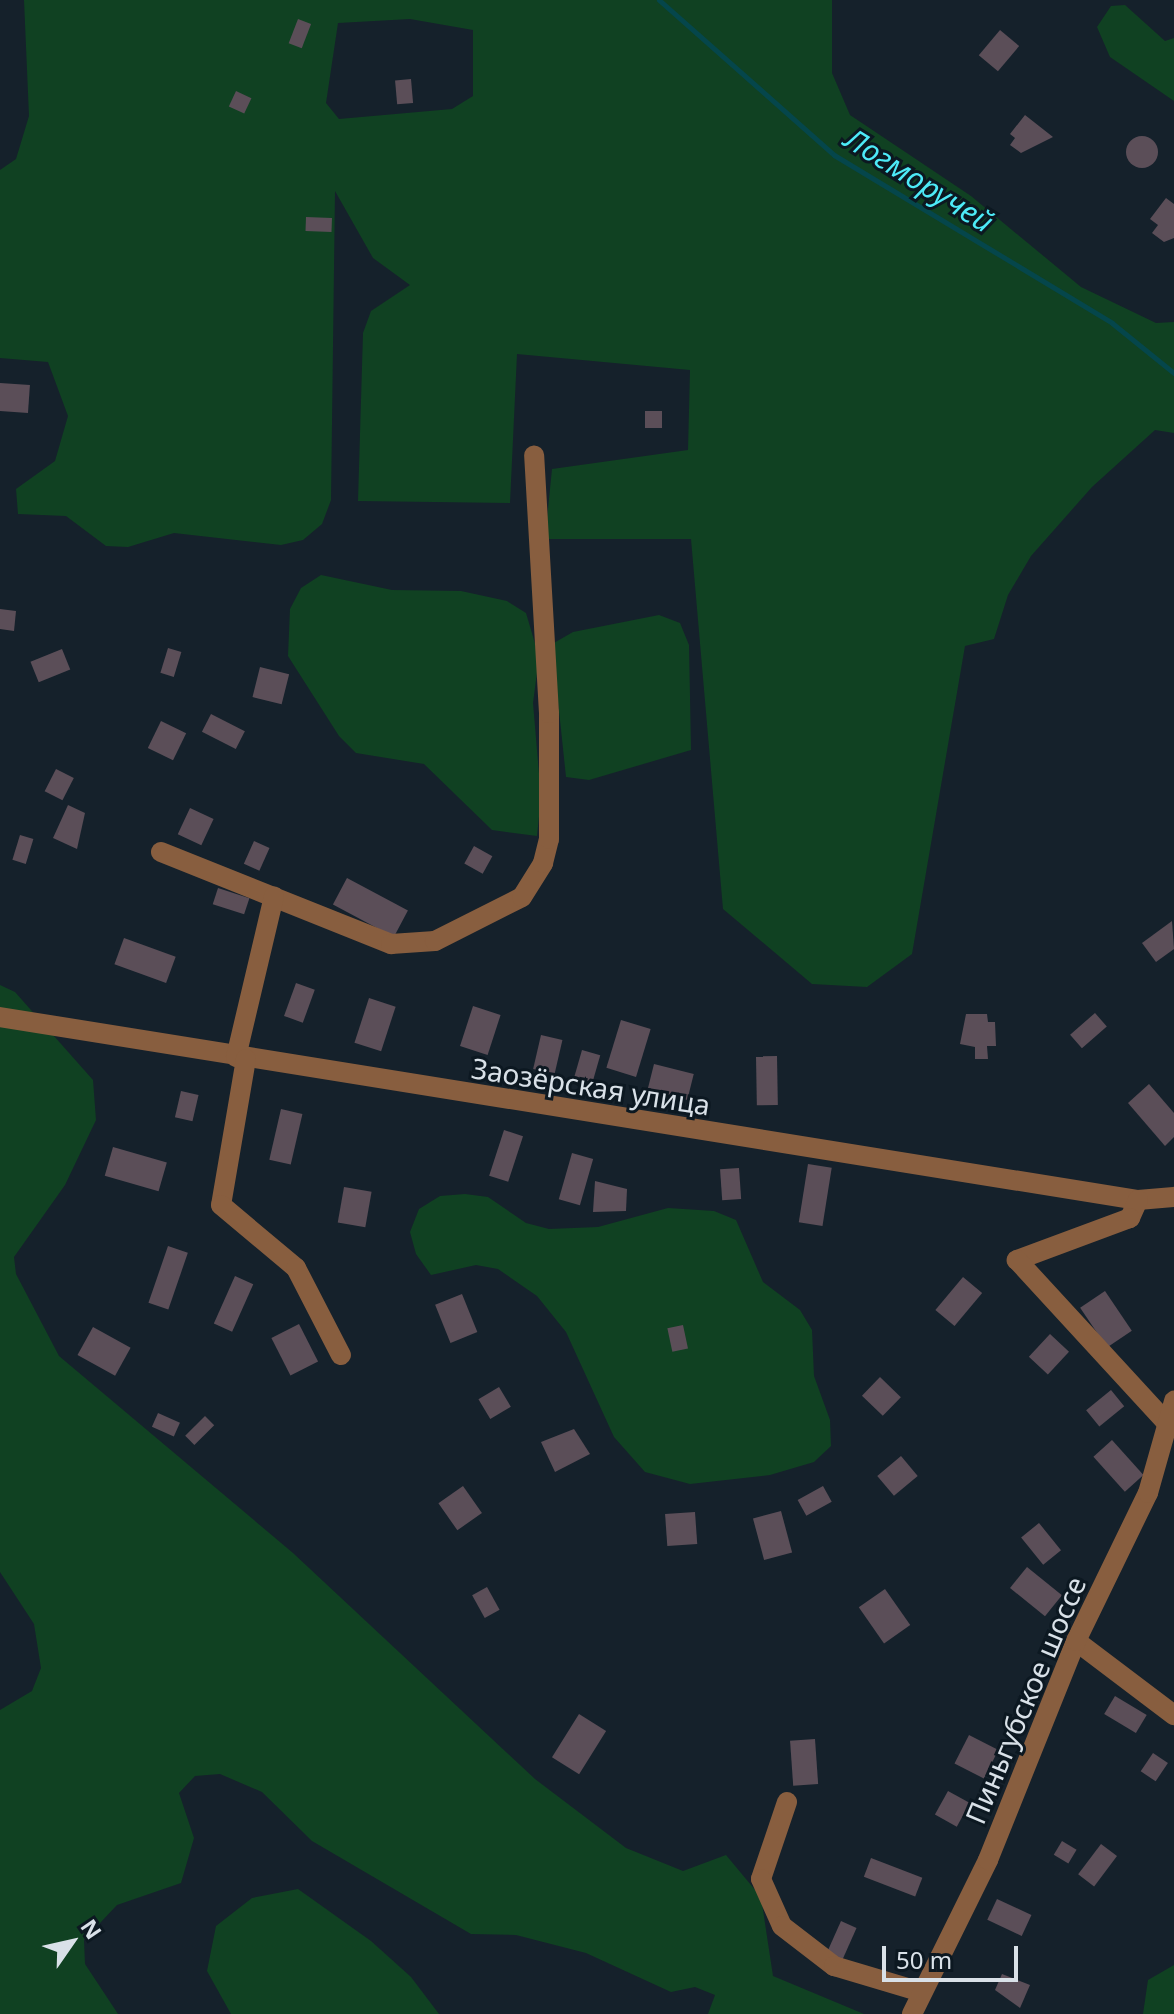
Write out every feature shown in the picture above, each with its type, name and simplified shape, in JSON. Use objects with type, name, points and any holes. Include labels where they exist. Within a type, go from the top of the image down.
[{"type":"street","points":[[161,852],[391,944],[435,941],[508,909],[532,881],[549,839],[550,739],[534,455]]},
{"type":"street","points":[[274,896],[241,1058],[221,1205],[296,1268],[341,1355]]},
{"type":"street","name":"Заозёрская улица","points":[[0,1017],[1138,1200],[1174,1197]]},
{"type":"street","points":[[1138,1200],[1130,1218],[1017,1260],[1168,1424]]},
{"type":"street","name":"Пиньгубское шоссе","points":[[912,2014],[988,1860],[1076,1641],[1148,1493],[1174,1401]]},
{"type":"street","points":[[1076,1641],[1174,1715]]},
{"type":"street","points":[[787,1802],[761,1879],[782,1926],[834,1966],[921,1992]]},
{"type":"green space","points":[[24,0],[832,0],[832,73],[850,115],[971,196],[1081,287],[1156,323],[1174,322],[1174,433],[1155,430],[1092,487],[1031,556],[1008,595],[994,639],[965,646],[912,954],[867,987],[812,984],[723,909],[691,539],[545,539],[552,469],[688,450],[690,370],[517,354],[510,503],[358,501],[363,333],[371,311],[410,285],[373,258],[335,191],[331,500],[322,524],[303,540],[281,545],[174,533],[128,547],[106,546],[66,516],[18,514],[16,489],[55,461],[68,416],[48,362],[0,358],[0,170],[16,159],[29,116]],"holes":[[[410,19],[473,30],[473,96],[452,109],[339,119],[326,103],[338,23]]]},
{"type":"green space","points":[[1125,5],[1165,41],[1174,38],[1174,101],[1110,57],[1097,27],[1111,6]]},
{"type":"green space","points":[[321,575],[392,590],[461,591],[507,601],[526,613],[539,657],[533,703],[541,797],[537,836],[492,830],[424,764],[356,753],[339,736],[288,656],[290,609],[301,588]]},
{"type":"green space","points":[[659,615],[680,623],[689,645],[691,750],[589,780],[566,777],[552,644],[573,632]]},
{"type":"green space","points":[[0,985],[15,992],[93,1080],[96,1120],[65,1185],[14,1257],[16,1274],[59,1356],[293,1553],[535,1779],[626,1848],[683,1871],[726,1855],[761,1897],[773,1976],[864,2014],[708,2014],[715,1995],[695,1987],[671,1992],[586,1953],[516,1935],[471,1934],[312,1841],[262,1792],[220,1774],[195,1776],[179,1793],[194,1838],[181,1883],[117,1905],[84,1940],[85,1964],[118,2014],[0,2014],[0,1710],[32,1691],[41,1668],[34,1624],[0,1572]]},
{"type":"green space","points":[[465,1194],[488,1197],[526,1223],[549,1229],[598,1227],[668,1208],[714,1211],[736,1220],[763,1282],[800,1310],[812,1330],[814,1376],[830,1420],[831,1446],[814,1462],[770,1475],[690,1484],[645,1472],[614,1437],[566,1332],[537,1296],[498,1269],[476,1265],[431,1275],[416,1254],[410,1232],[419,1209],[440,1196]]},
{"type":"green space","points":[[298,1889],[371,1941],[411,1977],[439,2014],[231,2014],[207,1971],[216,1926],[252,1898]]},
{"type":"green space","points":[[1174,1965],[1174,2014],[1143,2014],[1148,1980]]},
{"type":"building","points":[[298,19],[311,24],[302,48],[289,43]]},
{"type":"building","points":[[1000,30],[1019,46],[998,71],[979,55]]},
{"type":"building","points":[[411,79],[413,103],[397,104],[395,80]]},
{"type":"building","points":[[236,91],[251,98],[244,114],[229,106]]},
{"type":"building","points":[[1025,115],[1053,137],[1021,153],[1010,145],[1015,138],[1010,134]]},
{"type":"building","points":[[1142,136],[1153,141],[1158,152],[1153,163],[1142,168],[1131,163],[1126,152],[1131,141]]},
{"type":"building","points":[[1166,198],[1174,204],[1174,238],[1164,242],[1152,233],[1158,225],[1150,219]]},
{"type":"building","points":[[306,217],[332,218],[331,232],[306,231]]},
{"type":"building","points":[[0,383],[30,385],[28,413],[0,411]]},
{"type":"building","points":[[645,411],[662,411],[662,428],[645,428]]},
{"type":"building","points":[[0,609],[16,611],[14,631],[0,629]]},
{"type":"building","points":[[168,648],[181,652],[174,677],[160,673]]},
{"type":"building","points":[[62,649],[70,669],[39,682],[30,662]]},
{"type":"building","points":[[260,667],[289,674],[282,704],[253,697]]},
{"type":"building","points":[[211,714],[245,731],[236,749],[202,732]]},
{"type":"building","points":[[161,721],[186,733],[173,760],[148,748]]},
{"type":"building","points":[[56,769],[74,778],[62,800],[45,791]]},
{"type":"building","points":[[68,805],[85,813],[77,849],[53,838]]},
{"type":"building","points":[[190,808],[214,819],[201,845],[178,834]]},
{"type":"building","points":[[20,835],[33,839],[26,864],[12,860]]},
{"type":"building","points":[[254,841],[270,848],[259,871],[244,864]]},
{"type":"building","points":[[474,846],[492,856],[483,874],[464,863]]},
{"type":"building","points":[[347,878],[408,910],[394,937],[333,904]]},
{"type":"building","points":[[218,888],[249,898],[244,914],[213,904]]},
{"type":"building","points":[[1172,921],[1174,949],[1156,962],[1142,943]]},
{"type":"building","points":[[124,938],[176,957],[166,983],[114,964]]},
{"type":"building","points":[[296,983],[315,990],[303,1023],[284,1016]]},
{"type":"building","points":[[369,998],[396,1007],[381,1051],[354,1043]]},
{"type":"building","points":[[473,1006],[501,1015],[488,1055],[460,1046]]},
{"type":"building","points":[[1095,1013],[1107,1027],[1082,1048],[1070,1035]]},
{"type":"building","points":[[966,1014],[987,1014],[988,1022],[995,1022],[996,1046],[987,1046],[988,1059],[975,1059],[975,1047],[960,1044]]},
{"type":"building","points":[[621,1020],[651,1029],[636,1077],[606,1068]]},
{"type":"building","points":[[541,1035],[562,1040],[555,1074],[533,1069]]},
{"type":"building","points":[[582,1050],[600,1055],[591,1086],[573,1081]]},
{"type":"building","points":[[756,1056],[777,1056],[778,1105],[757,1105]]},
{"type":"building","points":[[654,1064],[694,1074],[687,1100],[647,1090]]},
{"type":"building","points":[[1149,1084],[1174,1113],[1174,1137],[1165,1146],[1128,1103]]},
{"type":"building","points":[[181,1091],[199,1095],[192,1121],[175,1117]]},
{"type":"building","points":[[281,1109],[302,1114],[291,1165],[269,1160]]},
{"type":"building","points":[[504,1130],[523,1136],[508,1182],[489,1176]]},
{"type":"building","points":[[113,1147],[167,1162],[159,1191],[105,1176]]},
{"type":"building","points":[[572,1153],[593,1159],[580,1205],[559,1199]]},
{"type":"building","points":[[808,1164],[832,1168],[822,1226],[799,1222]]},
{"type":"building","points":[[739,1168],[741,1199],[722,1200],[720,1169]]},
{"type":"building","points":[[595,1181],[627,1189],[626,1211],[593,1212]]},
{"type":"building","points":[[344,1187],[372,1192],[365,1227],[338,1222]]},
{"type":"building","points":[[168,1246],[188,1253],[168,1310],[148,1303]]},
{"type":"building","points":[[235,1276],[253,1284],[232,1332],[214,1324]]},
{"type":"building","points":[[963,1277],[982,1293],[955,1326],[935,1310]]},
{"type":"building","points":[[1105,1291],[1132,1331],[1107,1348],[1080,1308]]},
{"type":"building","points":[[462,1294],[477,1332],[450,1343],[435,1305]]},
{"type":"building","points":[[299,1324],[318,1361],[290,1375],[271,1338]]},
{"type":"building","points":[[683,1325],[688,1348],[672,1352],[667,1328]]},
{"type":"building","points":[[93,1327],[131,1348],[115,1376],[77,1355]]},
{"type":"building","points":[[1050,1334],[1069,1352],[1048,1374],[1029,1357]]},
{"type":"building","points":[[880,1377],[901,1397],[883,1416],[862,1396]]},
{"type":"building","points":[[499,1387],[511,1407],[490,1419],[478,1399]]},
{"type":"building","points":[[1111,1390],[1124,1406],[1099,1426],[1086,1410]]},
{"type":"building","points":[[158,1413],[180,1423],[174,1436],[152,1427]]},
{"type":"building","points":[[205,1416],[214,1425],[194,1445],[185,1436]]},
{"type":"building","points":[[574,1429],[590,1454],[555,1472],[541,1442]]},
{"type":"building","points":[[1112,1440],[1143,1475],[1125,1492],[1093,1457]]},
{"type":"building","points":[[901,1456],[918,1476],[894,1496],[877,1476]]},
{"type":"building","points":[[463,1486],[482,1513],[457,1530],[438,1503]]},
{"type":"building","points":[[823,1486],[832,1502],[806,1516],[798,1500]]},
{"type":"building","points":[[781,1511],[792,1553],[764,1560],[753,1519]]},
{"type":"building","points":[[695,1512],[697,1544],[667,1546],[665,1514]]},
{"type":"building","points":[[1039,1523],[1061,1550],[1043,1565],[1021,1537]]},
{"type":"building","points":[[1027,1567],[1062,1595],[1045,1616],[1010,1588]]},
{"type":"building","points":[[487,1587],[500,1610],[485,1618],[472,1595]]},
{"type":"building","points":[[885,1589],[910,1625],[884,1643],[859,1607]]},
{"type":"building","points":[[1115,1696],[1147,1715],[1136,1733],[1104,1714]]},
{"type":"building","points":[[579,1714],[606,1731],[579,1774],[552,1757]]},
{"type":"building","points":[[969,1735],[998,1750],[984,1778],[954,1764]]},
{"type":"building","points":[[815,1739],[818,1784],[793,1786],[790,1741]]},
{"type":"building","points":[[1153,1753],[1168,1763],[1156,1781],[1141,1771]]},
{"type":"building","points":[[948,1791],[970,1803],[957,1827],[935,1815]]},
{"type":"building","points":[[1062,1841],[1077,1850],[1068,1863],[1054,1855]]},
{"type":"building","points":[[1101,1844],[1117,1856],[1094,1886],[1078,1874]]},
{"type":"building","points":[[871,1858],[922,1878],[915,1896],[864,1877]]},
{"type":"building","points":[[997,1899],[1031,1915],[1022,1936],[987,1920]]},
{"type":"building","points":[[841,1921],[857,1928],[842,1960],[827,1953]]},
{"type":"building","points":[[1002,1974],[1030,1985],[1020,2008],[995,1990]]},
{"type":"waterway","name":"Логморучей","points":[[659,0],[834,155],[1112,323],[1174,373]]}]
